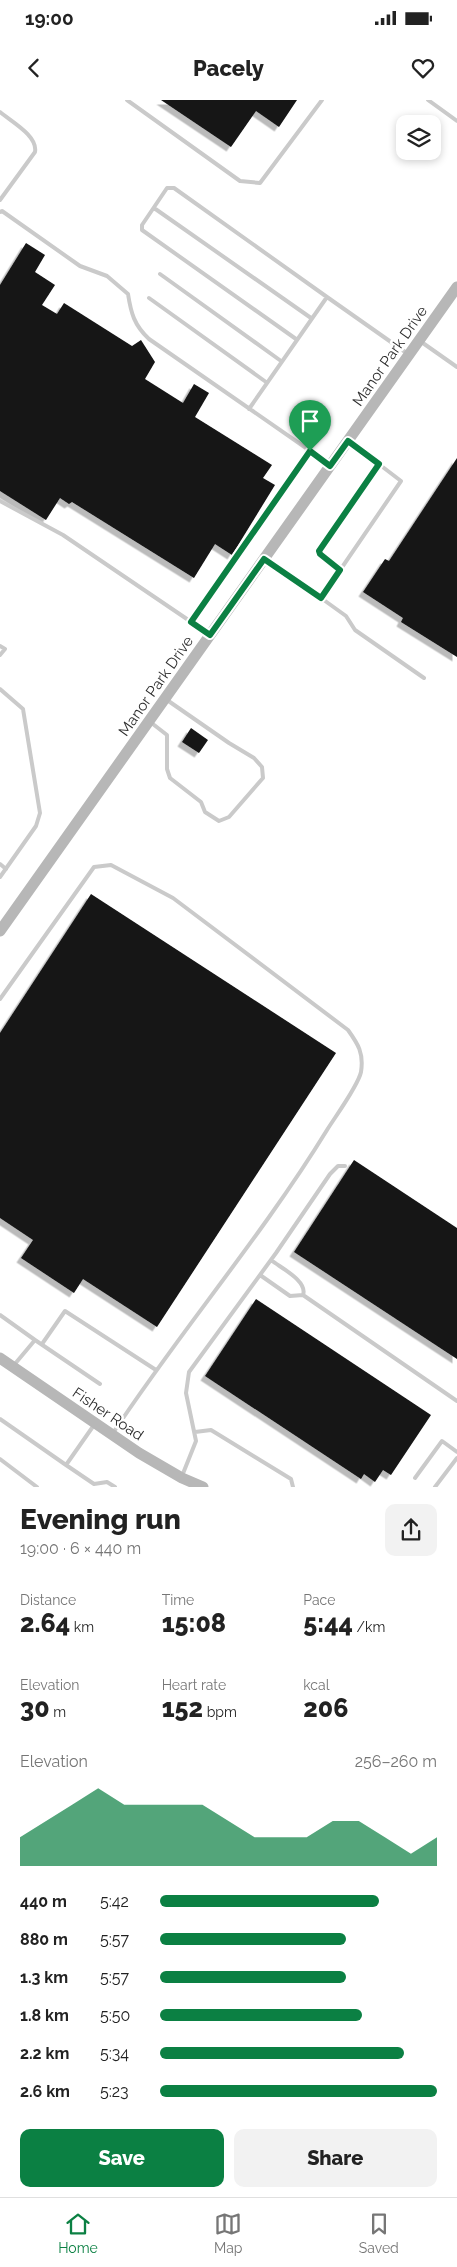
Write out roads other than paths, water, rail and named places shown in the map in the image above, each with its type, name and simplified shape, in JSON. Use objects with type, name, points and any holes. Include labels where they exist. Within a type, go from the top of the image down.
[{"type":"street","name":"Manor Park Drive","points":[[0,931],[457,287]]},
{"type":"street","name":"Fisher Road","points":[[0,1358],[112,1434],[182,1478],[203,1487]]},
{"type":"lane","points":[[127,100],[240,181],[260,183],[322,100]]},
{"type":"lane","points":[[428,100],[457,121]]},
{"type":"lane","points":[[0,112],[33,140],[36,148],[0,200]]},
{"type":"lane","points":[[296,339],[142,230],[142,225],[167,188],[174,188],[409,355]]},
{"type":"lane","points":[[154,208],[311,318]]},
{"type":"lane","points":[[1,211],[80,266],[108,276],[128,294],[131,316],[144,334],[330,466]]},
{"type":"lane","points":[[160,274],[281,361]]},
{"type":"lane","points":[[250,409],[266,382],[327,297]]},
{"type":"lane","points":[[149,298],[266,382]]},
{"type":"lane","points":[[419,340],[457,367]]},
{"type":"lane","points":[[321,598],[401,483],[401,480],[348,441]]},
{"type":"lane","points":[[191,622],[310,451]]},
{"type":"lane","points":[[340,570],[320,554],[319,551],[379,464]]},
{"type":"lane","points":[[0,501],[63,535],[210,635]]},
{"type":"lane","points":[[264,559],[346,616],[355,630],[424,678]]},
{"type":"lane","points":[[0,646],[4,649],[0,655]]},
{"type":"lane","points":[[0,689],[23,708],[40,813],[36,826],[0,877]]},
{"type":"lane","points":[[149,721],[167,735],[167,769],[170,778],[201,802],[205,812],[219,821],[229,817],[263,778],[262,767],[254,758],[229,743],[165,698]]},
{"type":"lane","points":[[0,864],[6,869]]},
{"type":"lane","points":[[0,999],[94,867],[111,865],[173,898],[348,1030],[361,1049],[361,1072],[314,1152],[229,1275],[156,1370],[112,1434]]},
{"type":"lane","points":[[182,1478],[196,1441],[186,1393],[189,1372],[271,1260],[330,1174],[338,1166],[345,1166]]},
{"type":"lane","points":[[271,1260],[302,1284],[303,1295]]},
{"type":"lane","points":[[260,1275],[290,1296],[303,1295],[457,1401]]},
{"type":"lane","points":[[42,1344],[65,1311],[156,1370]]},
{"type":"lane","points":[[0,1315],[100,1384]]},
{"type":"lane","points":[[13,1367],[35,1340]]},
{"type":"lane","points":[[0,1419],[94,1484],[107,1482],[115,1487]]},
{"type":"lane","points":[[66,1465],[96,1423]]},
{"type":"lane","points":[[195,1432],[211,1430],[291,1479],[292,1487]]},
{"type":"lane","points":[[415,1478],[442,1440],[457,1452]]},
{"type":"lane","points":[[435,1487],[457,1458]]},
{"type":"lane","points":[[0,1460],[37,1487]]}]
